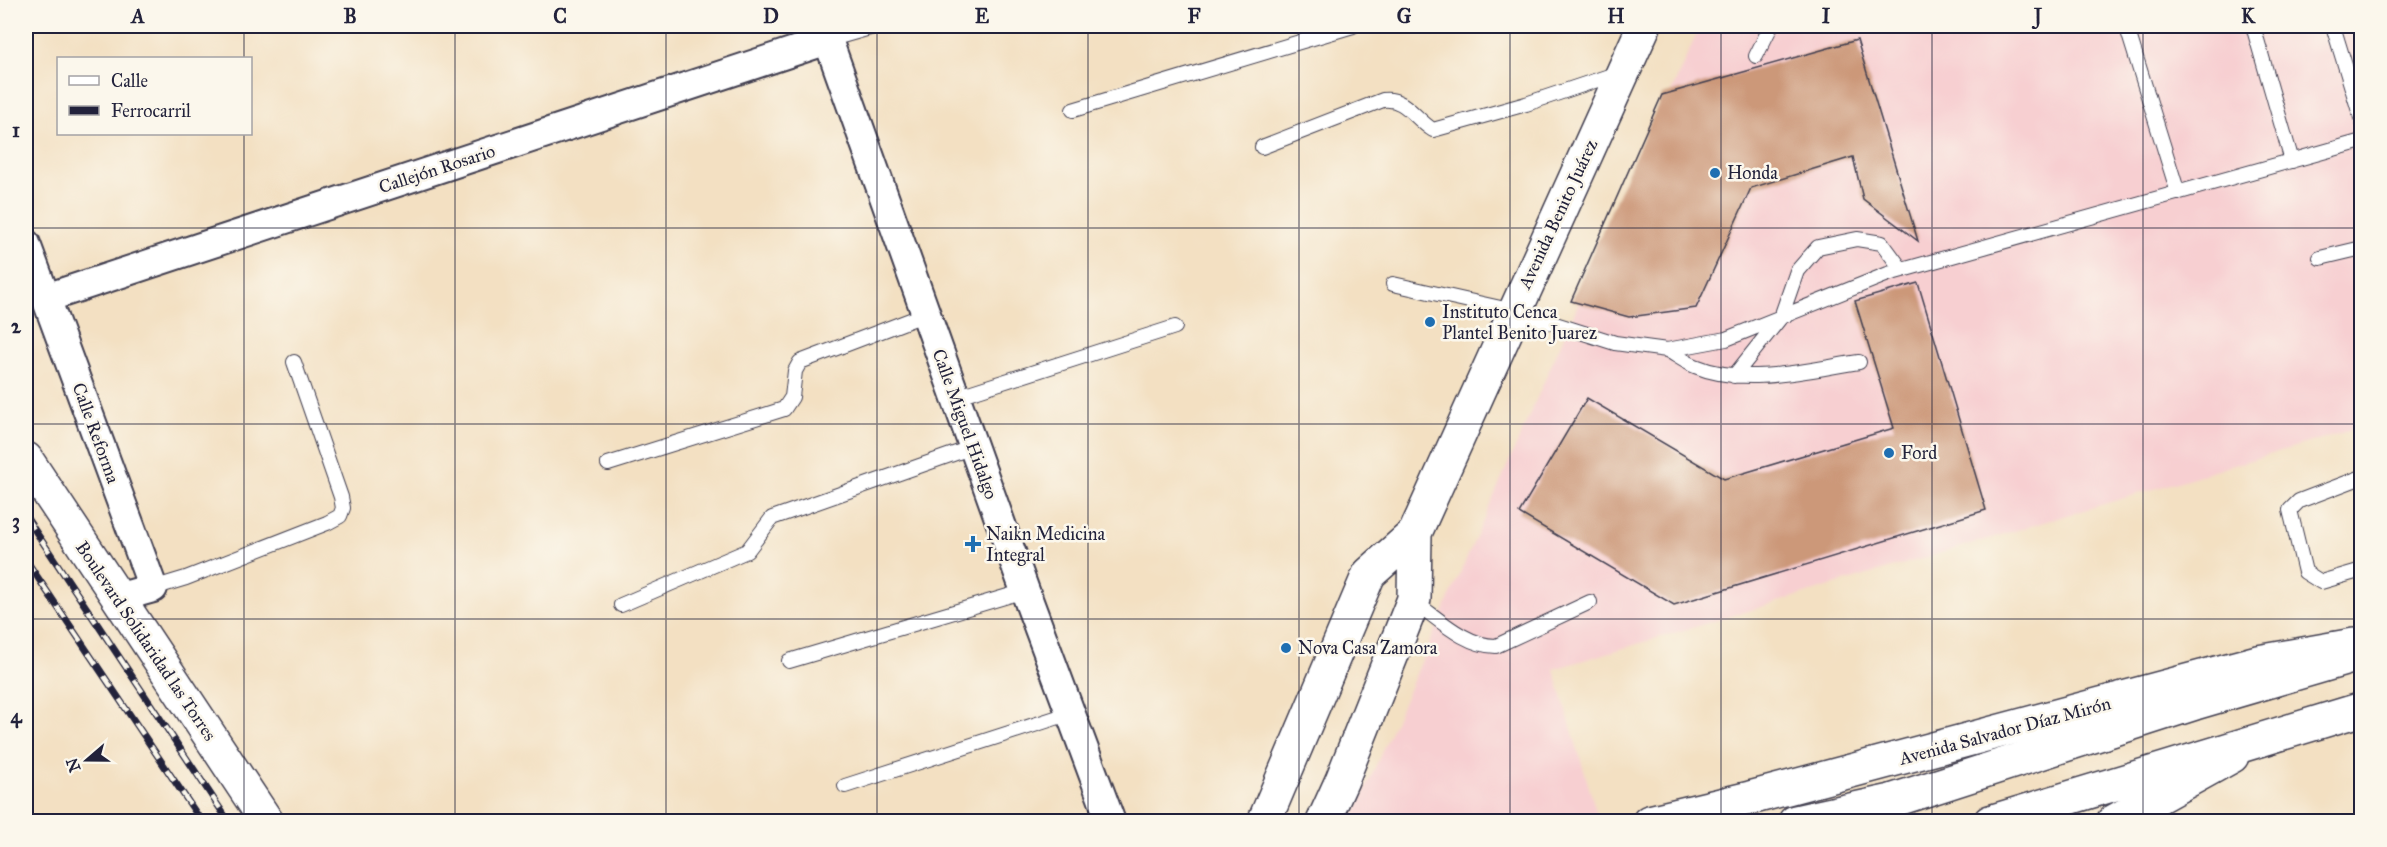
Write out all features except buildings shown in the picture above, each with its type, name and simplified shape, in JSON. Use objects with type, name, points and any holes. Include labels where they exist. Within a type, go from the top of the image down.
[{"type":"main road","name":"Avenida Benito Juárez","points":[[1323,822],[1413,601],[1414,533],[1644,26]]},
{"type":"main road","name":"Boulevard Solidaridad las Torres","points":[[26,459],[267,822]]},
{"type":"main road","name":"Avenida Benito Juárez","points":[[1264,822],[1369,574],[1414,533]]},
{"type":"main road","name":"Avenida Salvador Díaz Mirón","points":[[1649,822],[1750,798],[2258,662],[2361,644]]},
{"type":"main road","name":"Avenida Salvador Díaz Mirón","points":[[1796,822],[1891,801],[2195,703],[2361,654]]},
{"type":"main road","points":[[1990,822],[2361,709]]},
{"type":"main road","points":[[2113,822],[2267,737]]},
{"type":"street","name":"Callejón Rosario","points":[[46,298],[826,33]]},
{"type":"street","name":"Calle Miguel Hidalgo","points":[[826,33],[1025,591],[1111,822]]},
{"type":"street","name":"Calle Reforma","points":[[26,244],[153,588]]},
{"type":"street","points":[[117,598],[153,588]]},
{"type":"lane","points":[[826,33],[877,26]]},
{"type":"lane","points":[[1073,110],[1353,26]]},
{"type":"lane","points":[[1756,56],[1771,26]]},
{"type":"lane","points":[[2253,26],[2292,161]]},
{"type":"lane","points":[[2333,26],[2361,121]]},
{"type":"lane","points":[[2127,28],[2178,193]]},
{"type":"lane","points":[[1262,147],[1383,100],[1393,99],[1402,102],[1423,124],[1433,129],[1526,104],[1623,71]]},
{"type":"lane","points":[[1393,284],[1514,311],[1615,342],[1667,350],[1726,339],[1902,270],[2361,141]]},
{"type":"lane","points":[[1734,376],[1781,316],[1797,271],[1818,248],[1857,239],[1882,243],[1902,270]]},
{"type":"lane","points":[[2320,258],[2361,248]]},
{"type":"lane","points":[[609,464],[784,409],[792,397],[795,371],[800,362],[926,314]]},
{"type":"lane","points":[[956,397],[1175,327]]},
{"type":"lane","points":[[1667,350],[1695,366],[1734,376],[1779,374],[1859,362]]},
{"type":"lane","points":[[153,588],[186,578],[340,516],[343,508],[341,497],[294,362]]},
{"type":"lane","points":[[621,605],[747,551],[772,518],[973,447]]},
{"type":"lane","points":[[2361,477],[2299,501],[2290,510],[2305,572],[2321,582],[2361,570]]},
{"type":"lane","points":[[789,661],[1025,591]]},
{"type":"lane","points":[[1413,601],[1467,638],[1483,646],[1496,646],[1590,602]]},
{"type":"lane","points":[[845,786],[1071,713]]},
{"type":"shaded area","points":[[1700,26],[2361,26],[2361,427],[1554,669],[1599,821],[1351,822]]},
{"type":"railway","points":[[26,517],[229,822]]},
{"type":"railway","points":[[26,560],[202,822]]},
{"type":"place","name":"Honda","points":[[1715,173]]},
{"type":"place","name":"Instituto Cenca Plantel Benito Juarez","points":[[1430,322]]},
{"type":"place","name":"Ford","points":[[1889,453]]},
{"type":"place","name":"Naikn Medicina Integral","points":[[973,544]]},
{"type":"place","name":"Nova Casa Zamora","points":[[1286,648]]}]
